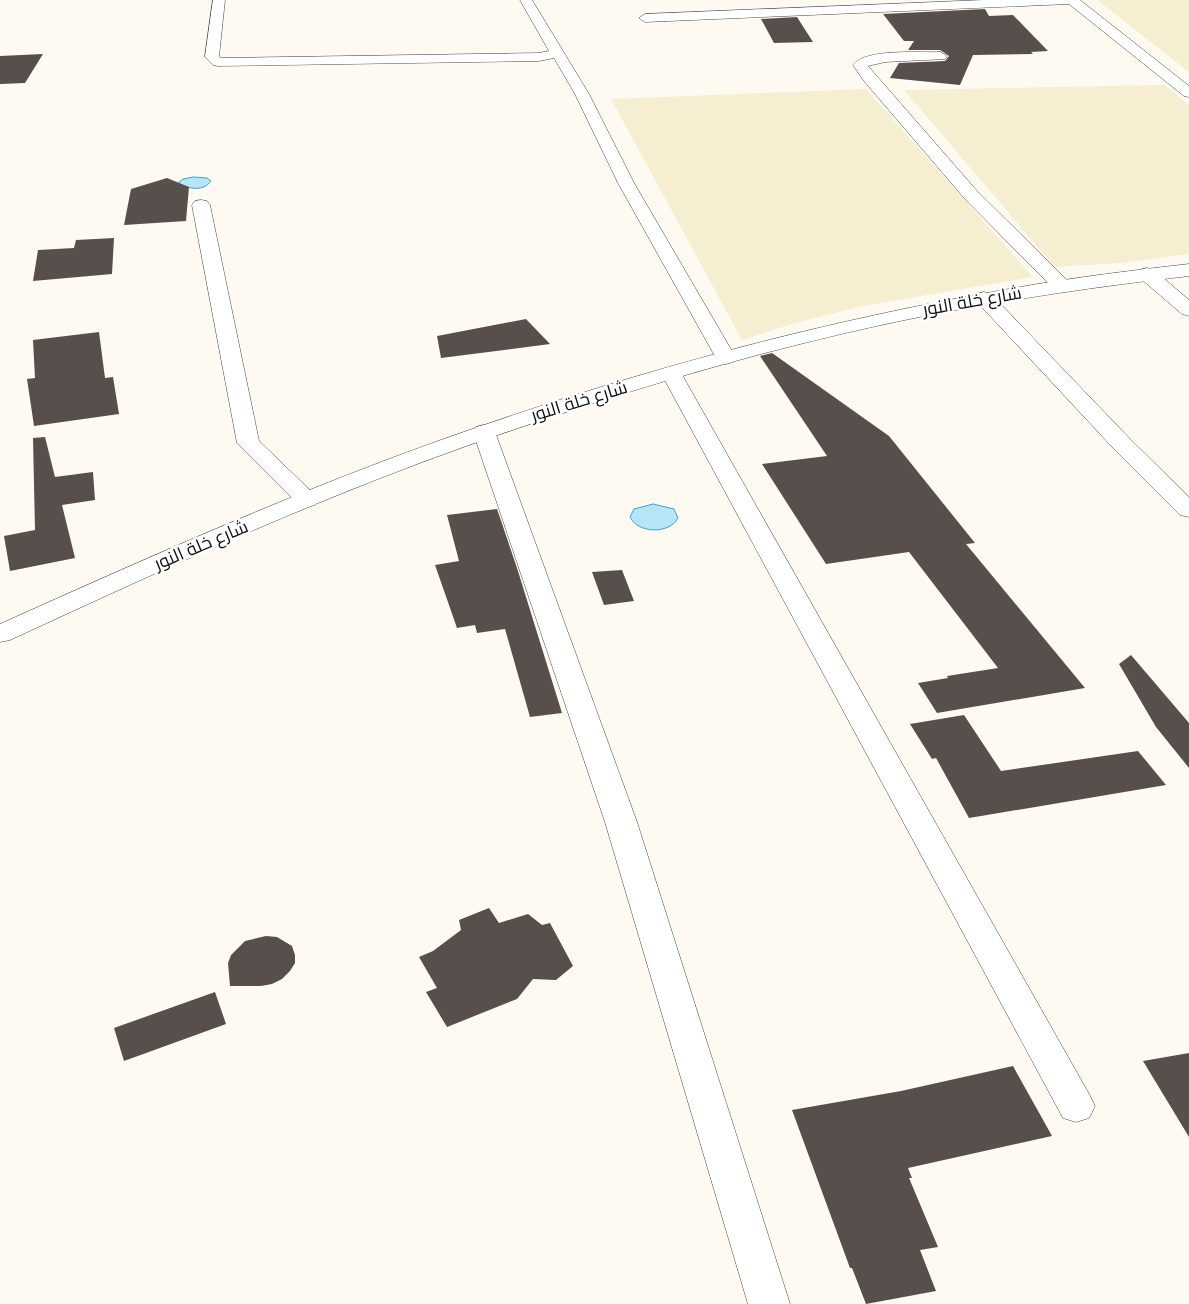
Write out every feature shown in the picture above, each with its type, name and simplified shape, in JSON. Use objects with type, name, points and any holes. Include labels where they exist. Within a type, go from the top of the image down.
[{"type":"street","points":[[219,0],[212,57],[218,62],[540,57],[557,53]]},
{"type":"street","points":[[526,0],[582,94],[626,184],[726,358]]},
{"type":"street","points":[[645,18],[1072,0],[1189,94]]},
{"type":"street","points":[[940,56],[874,60],[863,62],[860,65],[869,78],[971,195],[1062,286]]},
{"type":"street","points":[[201,205],[248,443],[307,500]]},
{"type":"street","name":"شارع خلة النور","points":[[0,634],[119,580],[307,500],[484,432],[542,412],[671,373],[901,314],[984,298],[1062,286],[1189,270]]},
{"type":"street","points":[[1147,274],[1189,310]]},
{"type":"street","points":[[984,298],[1123,445],[1189,510]]},
{"type":"street","points":[[671,373],[1076,1106]]},
{"type":"street","points":[[484,432],[621,822],[769,1304]]},
{"type":"shaded area","points":[[1097,0],[1189,0],[1189,72]]},
{"type":"shaded area","points":[[1164,85],[1189,105],[1189,254],[1121,263],[1055,267],[904,90]]},
{"type":"shaded area","points":[[866,89],[1033,277],[863,306],[792,324],[742,340],[611,99]]},
{"type":"water","points":[[193,177],[207,178],[211,181],[200,188],[186,187],[178,183],[183,179]]},
{"type":"water","points":[[653,504],[674,509],[678,518],[668,527],[654,530],[640,527],[634,523],[630,517],[634,509]]},
{"type":"building","points":[[985,9],[989,16],[1013,15],[1048,51],[1031,52],[1033,54],[973,55],[960,85],[890,78],[899,63],[945,61],[949,56],[940,50],[908,50],[914,41],[904,41],[883,14]]},
{"type":"building","points":[[797,17],[813,42],[774,43],[761,19]]},
{"type":"building","points":[[43,54],[25,83],[0,84],[0,56]]},
{"type":"building","points":[[167,178],[189,187],[186,221],[124,225],[131,189]]},
{"type":"building","points":[[114,238],[112,274],[33,281],[38,250],[74,248],[76,240]]},
{"type":"building","points":[[526,319],[550,344],[441,358],[437,336]]},
{"type":"building","points":[[99,332],[105,378],[113,377],[119,414],[34,426],[27,379],[35,378],[33,340]]},
{"type":"building","points":[[772,353],[889,436],[975,543],[966,544],[1085,688],[937,713],[918,683],[948,678],[947,676],[998,668],[909,552],[826,564],[762,464],[827,456],[760,356]]},
{"type":"building","points":[[45,437],[55,477],[93,472],[95,500],[62,505],[75,558],[10,571],[4,536],[35,530],[33,438]]},
{"type":"building","points":[[497,509],[562,713],[530,717],[505,629],[477,633],[475,625],[457,628],[435,565],[459,561],[447,515]]},
{"type":"building","points":[[622,570],[634,601],[604,605],[592,572]]},
{"type":"building","points":[[1131,655],[1189,723],[1189,768],[1156,727],[1119,664]]},
{"type":"building","points":[[964,715],[1001,771],[1138,751],[1166,785],[969,818],[936,758],[932,759],[910,724]]},
{"type":"building","points":[[489,908],[499,923],[528,914],[542,925],[550,923],[573,966],[556,980],[533,979],[517,999],[447,1027],[426,992],[437,988],[419,957],[433,951],[461,930],[459,920]]},
{"type":"building","points":[[266,936],[277,937],[292,946],[295,963],[290,971],[282,979],[272,984],[230,986],[228,963],[231,955],[245,941]]},
{"type":"building","points":[[215,992],[226,1024],[124,1061],[114,1028]]},
{"type":"building","points":[[1189,1053],[1189,1137],[1143,1061]]},
{"type":"building","points":[[1013,1066],[1052,1136],[908,1168],[912,1178],[909,1178],[938,1247],[920,1250],[936,1291],[866,1304],[852,1268],[850,1268],[792,1110],[901,1091]]}]
